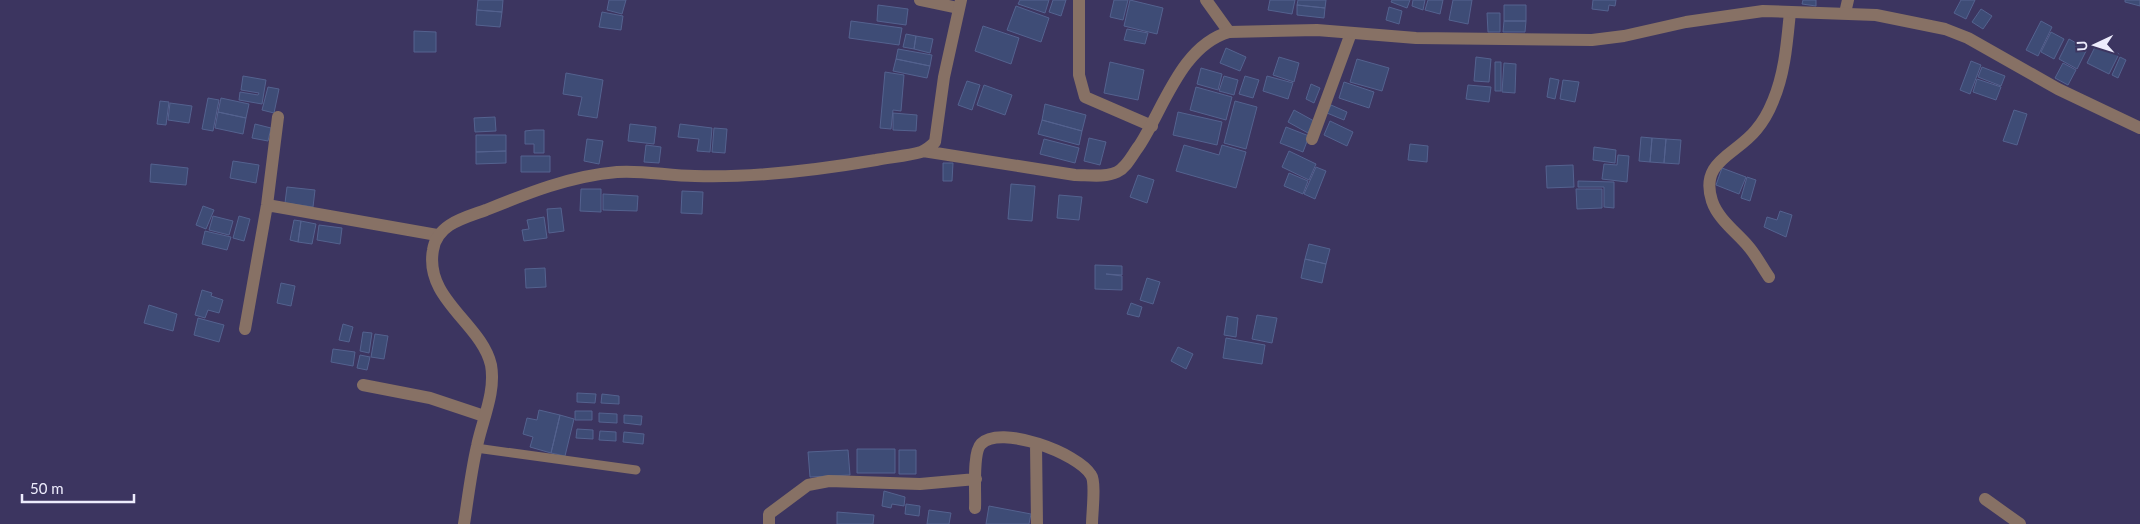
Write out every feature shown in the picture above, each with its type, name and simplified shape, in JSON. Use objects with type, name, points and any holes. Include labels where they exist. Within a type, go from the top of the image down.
[{"type":"street","points":[[920,0],[959,4],[944,78],[935,142],[923,152]]},
{"type":"street","points":[[1079,0],[1079,75],[1084,97],[1152,126]]},
{"type":"street","points":[[1206,0],[1230,32]]},
{"type":"street","points":[[1844,14],[1848,0]]},
{"type":"street","points":[[464,524],[476,448],[491,389],[490,363],[484,349],[446,298],[436,280],[433,267],[433,250],[437,235],[449,224],[559,182],[618,172],[656,172],[694,176],[741,175],[840,166],[923,152],[1067,174],[1097,176],[1116,173],[1125,166],[1152,126],[1182,70],[1196,52],[1217,35],[1230,32],[1317,30],[1416,38],[1592,40],[1763,11],[1876,16],[1945,29],[1968,38],[2058,89],[2140,128]]},
{"type":"street","points":[[1768,277],[1749,248],[1721,217],[1712,203],[1709,188],[1713,169],[1725,155],[1739,146],[1756,130],[1773,102],[1783,71],[1790,12]]},
{"type":"street","points":[[1312,139],[1351,33]]},
{"type":"street","points":[[245,329],[267,205],[278,117]]},
{"type":"street","points":[[267,205],[437,235]]},
{"type":"street","points":[[363,385],[430,398],[484,416]]},
{"type":"street","points":[[975,508],[976,456],[980,445],[991,437],[1008,436],[1057,450],[1087,470],[1093,477],[1092,524]]},
{"type":"street","points":[[1036,444],[1037,524]]},
{"type":"street","points":[[769,524],[769,514],[808,485],[829,481],[920,484],[976,479]]},
{"type":"street","points":[[1985,499],[2020,524]]},
{"type":"lane","points":[[476,448],[636,470]]},
{"type":"building","points":[[478,0],[503,0],[502,12],[477,10]]},
{"type":"building","points":[[609,0],[626,0],[622,14],[607,10]]},
{"type":"building","points":[[1020,0],[1049,0],[1045,13],[1018,4]]},
{"type":"building","points":[[1053,0],[1066,0],[1061,16],[1049,12]]},
{"type":"building","points":[[1114,0],[1128,0],[1123,20],[1110,17]]},
{"type":"building","points":[[1130,0],[1163,8],[1157,34],[1124,26]]},
{"type":"building","points":[[1270,0],[1295,0],[1292,14],[1268,10]]},
{"type":"building","points":[[1298,0],[1326,0],[1325,8],[1297,5]]},
{"type":"building","points":[[1392,0],[1410,0],[1407,8],[1391,2]]},
{"type":"building","points":[[1413,0],[1425,0],[1423,10],[1412,6]]},
{"type":"building","points":[[1428,0],[1443,0],[1440,14],[1425,10]]},
{"type":"building","points":[[1453,0],[1472,0],[1468,24],[1449,20]]},
{"type":"building","points":[[1593,0],[1616,0],[1615,6],[1609,5],[1608,11],[1592,9]]},
{"type":"building","points":[[1803,0],[1816,0],[1816,6],[1802,4]]},
{"type":"building","points":[[1961,0],[1975,0],[1966,19],[1954,13]]},
{"type":"building","points":[[2125,0],[2140,0],[2140,6],[2125,2]]},
{"type":"building","points":[[878,5],[908,9],[906,25],[877,21]]},
{"type":"building","points":[[1297,5],[1325,8],[1324,18],[1297,15]]},
{"type":"building","points":[[1504,5],[1526,5],[1526,21],[1504,21]]},
{"type":"building","points":[[1016,6],[1049,18],[1041,42],[1007,30]]},
{"type":"building","points":[[1389,7],[1402,11],[1399,24],[1386,20]]},
{"type":"building","points":[[1981,9],[1992,16],[1983,29],[1972,22]]},
{"type":"building","points":[[477,10],[502,12],[500,27],[476,25]]},
{"type":"building","points":[[602,12],[623,16],[621,30],[599,27]]},
{"type":"building","points":[[1487,13],[1500,13],[1500,32],[1488,32]]},
{"type":"building","points":[[851,21],[902,28],[899,45],[849,38]]},
{"type":"building","points":[[1504,21],[1526,21],[1525,32],[1503,32]]},
{"type":"building","points":[[2041,21],[2052,27],[2038,56],[2026,50]]},
{"type":"building","points":[[983,26],[1019,38],[1011,64],[975,51]]},
{"type":"building","points":[[1127,29],[1148,33],[1145,44],[1124,40]]},
{"type":"building","points":[[414,31],[436,32],[436,52],[414,52]]},
{"type":"building","points":[[2051,32],[2064,39],[2054,59],[2041,52]]},
{"type":"building","points":[[906,34],[916,36],[914,49],[903,47]]},
{"type":"building","points":[[916,36],[933,39],[930,53],[914,49]]},
{"type":"building","points":[[2069,39],[2087,49],[2077,69],[2059,59]]},
{"type":"building","points":[[2097,43],[2119,54],[2109,74],[2087,63]]},
{"type":"building","points":[[1226,48],[1246,57],[1240,71],[1220,63]]},
{"type":"building","points":[[898,49],[932,55],[930,66],[896,59]]},
{"type":"building","points":[[1279,57],[1299,63],[1294,82],[1273,75]]},
{"type":"building","points":[[1476,57],[1491,59],[1489,82],[1474,81]]},
{"type":"building","points":[[2120,57],[2126,60],[2118,78],[2112,75]]},
{"type":"building","points":[[896,59],[930,66],[927,78],[893,71]]},
{"type":"building","points":[[1357,59],[1389,68],[1382,91],[1350,82]]},
{"type":"building","points":[[1971,61],[1981,65],[1970,94],[1960,90]]},
{"type":"building","points":[[1110,62],[1144,70],[1138,100],[1104,93]]},
{"type":"building","points":[[1495,62],[1501,62],[1501,91],[1495,91]]},
{"type":"building","points":[[1504,63],[1516,64],[1515,93],[1502,92]]},
{"type":"building","points":[[2063,63],[2076,70],[2068,85],[2055,78]]},
{"type":"building","points":[[1982,67],[2005,76],[2001,86],[1978,77]]},
{"type":"building","points":[[1201,68],[1222,74],[1218,90],[1197,84]]},
{"type":"building","points":[[885,72],[904,75],[901,111],[893,110],[891,129],[880,128]]},
{"type":"building","points":[[566,73],[603,80],[597,118],[578,115],[582,97],[563,94]]},
{"type":"building","points":[[243,76],[266,80],[262,104],[239,100],[240,92],[258,95],[259,93],[241,90]]},
{"type":"building","points":[[1224,76],[1238,80],[1234,95],[1219,91]]},
{"type":"building","points":[[1245,76],[1259,80],[1253,98],[1239,94]]},
{"type":"building","points":[[1267,76],[1293,83],[1288,99],[1263,91]]},
{"type":"building","points":[[1550,78],[1559,80],[1555,99],[1547,97]]},
{"type":"building","points":[[1977,79],[2001,87],[1996,100],[1973,92]]},
{"type":"building","points":[[1563,80],[1579,82],[1575,102],[1560,99]]},
{"type":"building","points":[[967,81],[980,85],[972,110],[958,105]]},
{"type":"building","points":[[1344,82],[1374,92],[1369,108],[1339,98]]},
{"type":"building","points":[[1311,84],[1320,88],[1314,103],[1306,99]]},
{"type":"building","points":[[984,85],[1012,95],[1005,115],[977,105]]},
{"type":"building","points":[[1468,85],[1491,87],[1489,102],[1466,99]]},
{"type":"building","points":[[268,87],[279,89],[274,113],[262,110]]},
{"type":"building","points":[[1196,87],[1232,97],[1226,120],[1190,110]]},
{"type":"building","points":[[208,98],[219,100],[213,131],[202,129]]},
{"type":"building","points":[[221,98],[249,104],[246,118],[218,112]]},
{"type":"building","points":[[160,101],[169,102],[166,125],[157,124]]},
{"type":"building","points":[[1235,101],[1257,107],[1246,149],[1224,143]]},
{"type":"building","points":[[170,103],[192,106],[189,123],[168,120]]},
{"type":"building","points":[[1045,104],[1086,115],[1082,131],[1042,120]]},
{"type":"building","points":[[1331,105],[1347,112],[1344,120],[1327,113]]},
{"type":"building","points":[[1294,110],[1314,121],[1308,133],[1288,122]]},
{"type":"building","points":[[2014,110],[2027,114],[2017,145],[2003,141]]},
{"type":"building","points":[[218,112],[246,118],[243,134],[215,128]]},
{"type":"building","points":[[1178,112],[1222,122],[1217,145],[1173,135]]},
{"type":"building","points":[[893,113],[917,115],[916,131],[893,130]]},
{"type":"building","points":[[495,117],[496,131],[475,132],[474,118]]},
{"type":"building","points":[[1042,120],[1082,131],[1079,145],[1038,134]]},
{"type":"building","points":[[1330,121],[1353,132],[1347,146],[1324,135]]},
{"type":"building","points":[[255,124],[271,128],[268,141],[252,138]]},
{"type":"building","points":[[630,124],[656,127],[654,144],[628,141]]},
{"type":"building","points":[[680,124],[712,128],[710,152],[697,151],[699,139],[678,137]]},
{"type":"building","points":[[1286,127],[1309,136],[1303,152],[1280,143]]},
{"type":"building","points":[[714,128],[727,129],[725,153],[712,152]]},
{"type":"building","points":[[544,130],[544,153],[534,153],[534,144],[525,144],[525,131]]},
{"type":"building","points":[[476,135],[506,135],[506,151],[476,152]]},
{"type":"building","points":[[1641,137],[1652,138],[1650,162],[1639,161]]},
{"type":"building","points":[[1089,138],[1106,142],[1100,165],[1084,161]]},
{"type":"building","points":[[1652,138],[1666,139],[1664,163],[1650,162]]},
{"type":"building","points":[[587,139],[603,141],[599,164],[584,161]]},
{"type":"building","points":[[1044,139],[1079,148],[1075,163],[1040,154]]},
{"type":"building","points":[[1666,139],[1681,140],[1679,164],[1664,163]]},
{"type":"building","points":[[1410,144],[1428,146],[1427,162],[1408,160]]},
{"type":"building","points":[[646,145],[661,147],[659,163],[644,162]]},
{"type":"building","points":[[1184,145],[1219,155],[1222,145],[1246,152],[1236,188],[1176,171]]},
{"type":"building","points":[[1594,147],[1616,150],[1615,163],[1593,160]]},
{"type":"building","points":[[506,151],[506,163],[476,164],[476,152]]},
{"type":"building","points":[[1289,151],[1316,164],[1309,180],[1282,167]]},
{"type":"building","points":[[1618,155],[1629,156],[1627,182],[1602,179],[1604,164],[1617,165]]},
{"type":"building","points":[[521,156],[550,156],[550,172],[521,172]]},
{"type":"building","points":[[233,161],[259,165],[256,183],[230,178]]},
{"type":"building","points":[[943,163],[953,163],[952,181],[943,181]]},
{"type":"building","points":[[151,164],[188,168],[186,185],[150,182]]},
{"type":"building","points":[[1573,165],[1574,187],[1547,188],[1546,166]]},
{"type":"building","points":[[1316,167],[1326,171],[1315,199],[1304,194]]},
{"type":"building","points":[[1722,168],[1746,177],[1739,194],[1716,185]]},
{"type":"building","points":[[1289,173],[1308,181],[1303,194],[1284,186]]},
{"type":"building","points":[[1138,175],[1154,180],[1147,203],[1130,197]]},
{"type":"building","points":[[1747,177],[1756,180],[1750,201],[1741,198]]},
{"type":"building","points":[[1578,181],[1614,182],[1614,208],[1604,207],[1604,187],[1578,187]]},
{"type":"building","points":[[1011,184],[1035,186],[1032,221],[1008,219]]},
{"type":"building","points":[[287,187],[315,190],[313,207],[285,203]]},
{"type":"building","points":[[581,189],[601,189],[601,212],[580,211]]},
{"type":"building","points":[[1576,189],[1602,189],[1602,208],[1577,209]]},
{"type":"building","points":[[682,191],[703,192],[702,214],[681,213]]},
{"type":"building","points":[[603,194],[638,196],[637,211],[603,210]]},
{"type":"building","points":[[1059,195],[1082,197],[1079,220],[1057,218]]},
{"type":"building","points":[[203,206],[214,210],[206,229],[196,225]]},
{"type":"building","points":[[561,208],[564,231],[549,233],[547,209]]},
{"type":"building","points":[[1780,211],[1792,215],[1786,237],[1764,227],[1767,217],[1777,220]]},
{"type":"building","points":[[213,216],[233,221],[229,235],[209,230]]},
{"type":"building","points":[[239,216],[250,219],[244,241],[233,238]]},
{"type":"building","points":[[544,217],[547,238],[524,241],[522,230],[529,229],[527,220]]},
{"type":"building","points":[[294,220],[301,221],[298,242],[290,240]]},
{"type":"building","points":[[301,221],[316,224],[312,244],[298,242]]},
{"type":"building","points":[[319,225],[342,228],[340,244],[317,240]]},
{"type":"building","points":[[205,231],[231,237],[227,250],[202,244]]},
{"type":"building","points":[[1309,244],[1330,249],[1326,264],[1305,259]]},
{"type":"building","points":[[1305,259],[1326,264],[1322,283],[1301,278]]},
{"type":"building","points":[[1095,265],[1122,266],[1122,275],[1106,274],[1122,276],[1122,290],[1095,289]]},
{"type":"building","points":[[545,268],[546,287],[526,288],[525,269]]},
{"type":"building","points":[[1147,278],[1160,282],[1153,304],[1140,300]]},
{"type":"building","points":[[281,283],[295,286],[291,306],[277,303]]},
{"type":"building","points":[[202,290],[212,293],[211,296],[223,300],[219,313],[208,310],[205,318],[195,315]]},
{"type":"building","points":[[1131,303],[1142,307],[1139,317],[1127,314]]},
{"type":"building","points":[[149,305],[177,314],[173,331],[144,323]]},
{"type":"building","points":[[1257,315],[1277,318],[1272,343],[1252,339]]},
{"type":"building","points":[[1227,316],[1238,318],[1236,337],[1224,335]]},
{"type":"building","points":[[198,318],[224,325],[219,342],[194,335]]},
{"type":"building","points":[[343,324],[353,327],[349,342],[339,340]]},
{"type":"building","points":[[363,332],[372,333],[369,353],[360,351]]},
{"type":"building","points":[[375,334],[388,336],[384,359],[371,357]]},
{"type":"building","points":[[1226,338],[1265,345],[1262,364],[1223,358]]},
{"type":"building","points":[[1178,347],[1193,354],[1186,369],[1171,361]]},
{"type":"building","points":[[333,349],[355,352],[353,366],[331,362]]},
{"type":"building","points":[[360,355],[370,357],[367,370],[357,368]]},
{"type":"building","points":[[577,393],[596,394],[595,403],[577,402]]},
{"type":"building","points":[[602,394],[619,396],[619,404],[601,403]]},
{"type":"building","points":[[539,410],[560,415],[551,453],[530,447],[533,437],[523,434],[527,418],[537,420]]},
{"type":"building","points":[[575,411],[592,411],[592,420],[575,420]]},
{"type":"building","points":[[599,413],[617,414],[617,423],[599,422]]},
{"type":"building","points":[[560,415],[574,419],[565,456],[551,453]]},
{"type":"building","points":[[624,415],[642,416],[641,425],[624,423]]},
{"type":"building","points":[[577,429],[593,430],[593,439],[576,438]]},
{"type":"building","points":[[600,431],[616,432],[616,441],[599,440]]},
{"type":"building","points":[[624,432],[644,434],[643,444],[623,442]]},
{"type":"building","points":[[857,449],[895,449],[895,473],[857,473]]},
{"type":"building","points":[[848,450],[850,475],[810,477],[808,452]]},
{"type":"building","points":[[899,450],[916,450],[916,474],[899,474]]},
{"type":"building","points":[[884,491],[905,497],[904,506],[892,504],[891,508],[882,506]]},
{"type":"building","points":[[906,504],[920,506],[919,516],[905,514]]},
{"type":"building","points":[[989,506],[1031,514],[1029,524],[986,524]]},
{"type":"building","points":[[929,510],[951,513],[949,524],[927,524]]},
{"type":"building","points":[[837,512],[874,515],[873,524],[837,524]]}]
